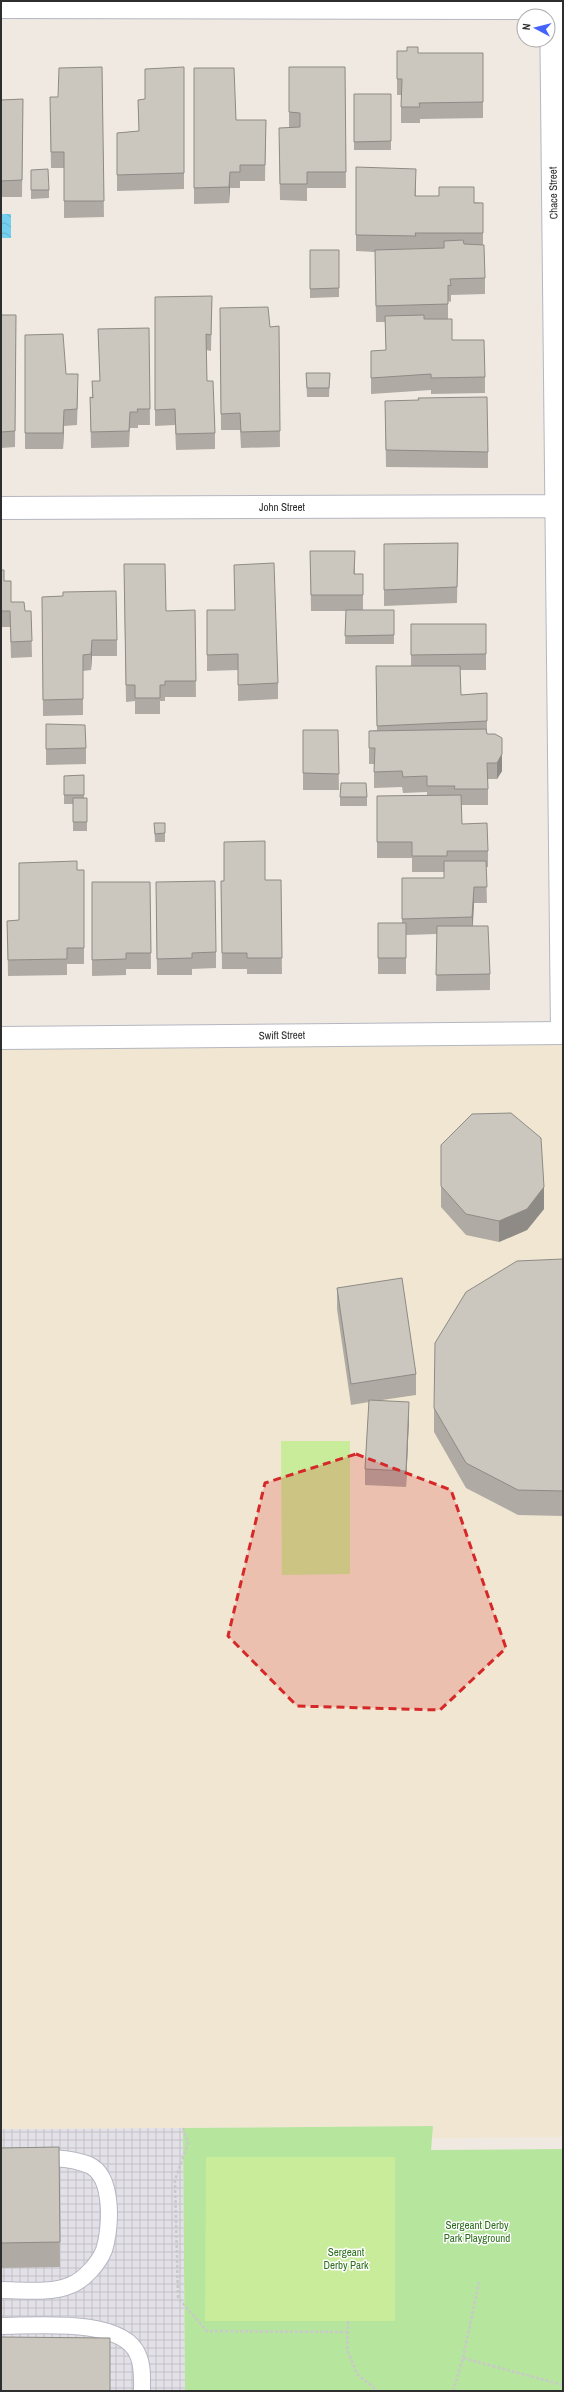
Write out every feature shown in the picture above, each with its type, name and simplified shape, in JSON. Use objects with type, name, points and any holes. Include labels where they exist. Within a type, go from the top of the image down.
[{"type":"street","points":[[1,7],[555,6]]},
{"type":"street","name":"Chace Street","points":[[555,6],[563,1033]]},
{"type":"street","name":"John Street","points":[[1,508],[560,506]]},
{"type":"street","name":"Swift Street","points":[[1,1038],[563,1033]]},
{"type":"lane","points":[[1,2159],[66,2159],[90,2166],[102,2177],[108,2196],[104,2251],[87,2274],[71,2285],[50,2289],[1,2290]]},
{"type":"lane","points":[[1,2326],[73,2326],[104,2330],[120,2336],[131,2343],[138,2354],[142,2366],[142,2391]]},
{"type":"path","points":[[183,2128],[188,2143],[175,2180],[178,2298],[207,2331],[348,2332]]},
{"type":"path","points":[[453,2391],[463,2358],[479,2282]]},
{"type":"path","points":[[348,2321],[347,2350],[358,2375],[378,2391]]},
{"type":"path","points":[[463,2358],[563,2385]]},
{"type":"highlighted area","points":[[356,1454],[451,1490],[506,1648],[440,1710],[297,1706],[228,1636],[265,1483]]},
{"type":"shaded area","points":[[563,1040],[563,2137],[432,2138],[433,2126],[1,2129],[1,1044]]},
{"type":"shaded area","points":[[183,2128],[185,2391],[1,2391],[1,2129]]},
{"type":"green space","points":[[281,1441],[350,1441],[350,1574],[282,1575]]},
{"type":"green space","name":"Sergeant Derby Park","points":[[433,2126],[431,2150],[563,2149],[563,2391],[185,2391],[183,2128]]},
{"type":"green space","points":[[206,2157],[395,2157],[395,2321],[205,2321]]},
{"type":"water","points":[[1,214],[11,214],[11,238],[1,238]]},
{"type":"building","points":[[407,47],[418,47],[418,53],[483,53],[483,102],[419,103],[420,107],[401,107],[402,79],[397,79],[397,51],[407,51]]},
{"type":"building","points":[[102,67],[104,201],[64,201],[64,152],[51,152],[50,97],[58,97],[59,68]]},
{"type":"building","points":[[184,67],[184,173],[117,175],[117,133],[139,131],[138,100],[145,99],[145,69]]},
{"type":"building","points":[[289,67],[345,67],[346,172],[307,172],[307,184],[280,184],[279,128],[300,127],[300,113],[289,112]]},
{"type":"building","points":[[194,68],[234,68],[236,120],[266,120],[265,165],[240,165],[240,172],[230,172],[229,187],[194,188]]},
{"type":"building","points":[[354,94],[391,94],[391,141],[354,142]]},
{"type":"building","points":[[23,99],[22,180],[1,181],[1,100]]},
{"type":"building","points":[[356,167],[416,169],[415,196],[439,196],[439,187],[474,187],[474,203],[483,203],[483,233],[415,233],[416,236],[356,235]]},
{"type":"building","points":[[48,169],[49,190],[31,190],[31,170]]},
{"type":"building","points":[[463,240],[464,244],[484,245],[485,278],[450,279],[451,286],[448,285],[448,304],[376,306],[375,250],[444,248],[444,241]]},
{"type":"building","points":[[310,250],[339,250],[339,288],[310,289]]},
{"type":"building","points":[[212,296],[211,335],[206,334],[207,381],[213,381],[215,433],[176,434],[175,409],[155,410],[155,297]]},
{"type":"building","points":[[268,307],[270,327],[279,326],[280,431],[241,432],[240,413],[221,414],[220,308]]},
{"type":"building","points":[[1,315],[16,315],[15,431],[1,432]]},
{"type":"building","points":[[424,315],[424,319],[452,319],[452,340],[484,340],[485,377],[431,378],[431,374],[371,378],[371,351],[386,350],[385,316]]},
{"type":"building","points":[[149,328],[150,409],[137,409],[138,412],[130,412],[129,431],[91,432],[90,397],[93,398],[92,381],[100,381],[98,329]]},
{"type":"building","points":[[63,334],[66,374],[78,374],[77,409],[64,410],[63,433],[25,433],[25,335]]},
{"type":"building","points":[[306,373],[330,373],[329,388],[307,388]]},
{"type":"building","points":[[487,397],[488,452],[386,450],[385,401],[419,400],[418,398]]},
{"type":"building","points":[[458,543],[457,587],[384,590],[384,544]]},
{"type":"building","points":[[310,551],[355,551],[354,574],[363,574],[363,595],[311,595]]},
{"type":"building","points":[[274,563],[278,683],[238,685],[238,654],[207,655],[207,610],[235,610],[234,565]]},
{"type":"building","points":[[124,564],[165,564],[166,611],[195,610],[196,681],[165,681],[165,685],[160,685],[160,698],[135,698],[135,685],[126,685]]},
{"type":"building","points":[[1,570],[4,570],[4,581],[11,581],[11,602],[24,602],[25,611],[31,611],[32,641],[11,642],[10,611],[1,611]]},
{"type":"building","points":[[116,591],[117,640],[92,640],[91,654],[83,655],[83,699],[43,700],[42,597],[63,596],[63,592]]},
{"type":"building","points":[[346,610],[394,610],[394,635],[345,636]]},
{"type":"building","points":[[411,624],[486,624],[486,654],[411,655]]},
{"type":"building","points":[[376,666],[460,666],[461,695],[487,693],[487,721],[377,726]]},
{"type":"building","points":[[46,724],[85,725],[86,748],[46,749]]},
{"type":"building","points":[[486,729],[487,734],[495,734],[502,738],[502,754],[497,763],[487,763],[488,789],[454,789],[455,786],[427,786],[427,776],[403,777],[402,771],[374,772],[375,748],[369,748],[369,731]]},
{"type":"building","points":[[303,730],[338,730],[339,774],[303,773]]},
{"type":"building","points":[[84,775],[84,795],[64,795],[64,776]]},
{"type":"building","points":[[341,783],[366,783],[367,797],[340,797]]},
{"type":"building","points":[[461,795],[462,824],[487,823],[488,851],[447,851],[447,856],[412,856],[412,842],[377,842],[377,796]]},
{"type":"building","points":[[73,798],[87,798],[87,822],[73,822]]},
{"type":"building","points":[[154,823],[165,823],[165,833],[155,834]]},
{"type":"building","points":[[265,841],[265,880],[281,880],[282,958],[247,958],[247,953],[222,953],[221,881],[224,881],[224,842]]},
{"type":"building","points":[[77,861],[77,870],[84,870],[84,948],[67,948],[67,959],[8,960],[7,921],[19,920],[19,863]]},
{"type":"building","points":[[444,861],[486,861],[487,887],[474,887],[472,917],[402,919],[402,878],[444,878]]},
{"type":"building","points":[[215,881],[216,952],[192,953],[192,958],[157,959],[156,882]]},
{"type":"building","points":[[92,882],[150,882],[151,953],[126,953],[126,959],[92,960]]},
{"type":"building","points":[[378,923],[406,923],[406,958],[378,958]]},
{"type":"building","points":[[437,926],[488,926],[490,974],[436,975]]},
{"type":"building","points":[[511,1113],[541,1138],[544,1187],[527,1209],[499,1221],[466,1214],[441,1186],[441,1145],[472,1114]]},
{"type":"building","points":[[563,1259],[563,1491],[518,1490],[466,1463],[434,1408],[435,1343],[466,1292],[517,1261]]},
{"type":"building","points":[[402,1278],[416,1374],[351,1384],[337,1288]]},
{"type":"building","points":[[369,1400],[409,1402],[406,1471],[365,1469]]},
{"type":"building","points":[[59,2147],[60,2242],[1,2243],[1,2148]]},
{"type":"building","points":[[1,2337],[110,2338],[110,2391],[1,2391]]},
{"type":"park label","name":"Sergeant Derby Park Playground","points":[[477,2231]]}]
